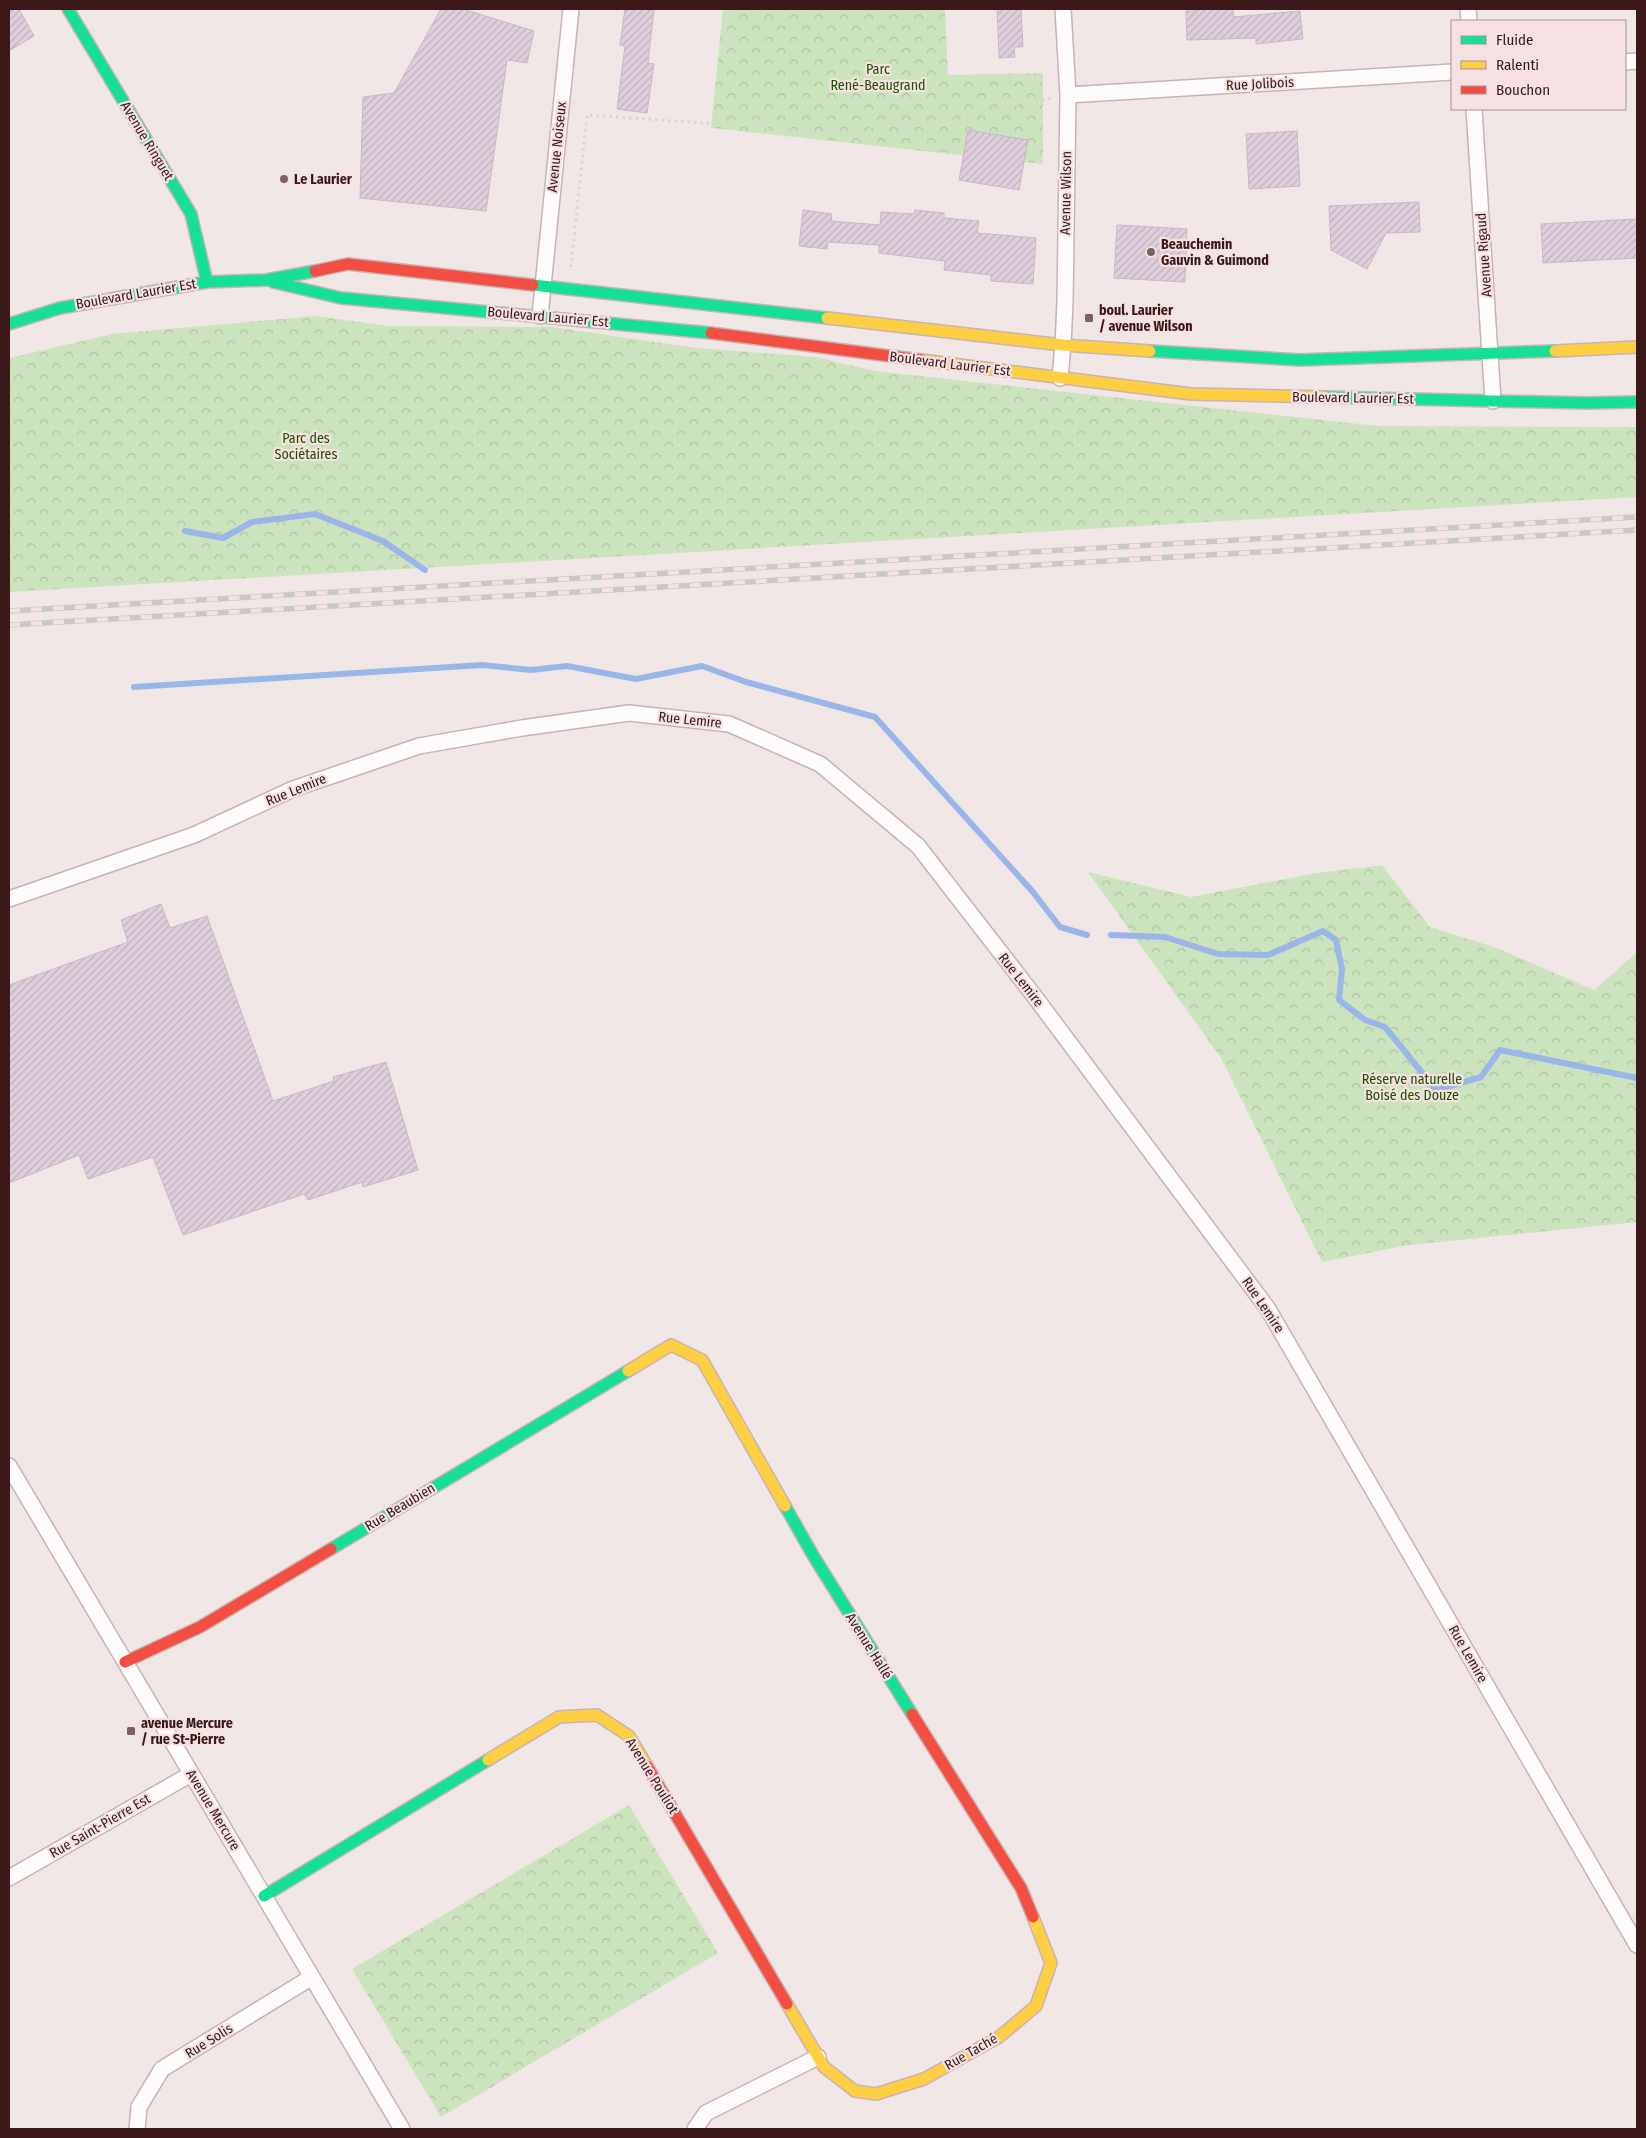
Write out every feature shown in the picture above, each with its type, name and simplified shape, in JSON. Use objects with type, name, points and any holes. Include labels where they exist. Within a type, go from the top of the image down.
[{"type":"main road","name":"Avenue Ringuet","points":[[68,9],[191,214],[208,282]]},
{"type":"main road","name":"Boulevard Laurier Est","points":[[9,324],[60,308],[208,282],[266,280],[348,264],[1064,345],[1300,360],[1637,347]]},
{"type":"main road","name":"Boulevard Laurier Est","points":[[266,280],[341,298],[709,332],[1191,394],[1585,403],[1637,402]]},
{"type":"main road","name":"Rue Beaubien","points":[[125,1662],[200,1627],[671,1345]]},
{"type":"main road","name":"Avenue Hallé","points":[[671,1345],[702,1360],[814,1557],[1021,1888],[1051,1963]]},
{"type":"main road","name":"Avenue Pouliot","points":[[264,1896],[559,1716],[597,1715],[629,1736],[824,2067],[855,2091]]},
{"type":"main road","name":"Rue Taché","points":[[855,2091],[876,2094],[924,2079],[999,2037],[1036,2006],[1051,1963]]},
{"type":"street","name":"Avenue Noiseux","points":[[540,316],[571,9]]},
{"type":"street","name":"Avenue Wilson","points":[[1060,378],[1064,345],[1068,95],[1063,9]]},
{"type":"street","name":"Rue Jolibois","points":[[1068,95],[1451,72]]},
{"type":"street","name":"Avenue Rigaud","points":[[1474,110],[1493,401]]},
{"type":"street","name":"Rue Lemire","points":[[9,898],[194,835],[293,789],[419,746],[522,728],[629,713],[729,724],[820,764],[918,846],[1035,998],[1268,1309],[1637,1946]]},
{"type":"street","name":"Avenue Mercure","points":[[9,1466],[402,2129]]},
{"type":"street","name":"Rue Saint-Pierre Est","points":[[9,1878],[191,1774]]},
{"type":"street","name":"Rue Solis","points":[[137,2129],[139,2107],[162,2069],[312,1977]]},
{"type":"street","points":[[695,2129],[706,2113],[818,2057]]},
{"type":"path","name":"Avenue Noiseux","points":[[570,275],[586,115],[821,130],[918,124],[1068,95]]},
{"type":"green space","name":"Parc René-Beaugrand","points":[[723,9],[945,9],[948,75],[1043,73],[1043,164],[711,128]]},
{"type":"green space","name":"Parc des Sociétaires","points":[[315,316],[390,326],[552,327],[696,348],[816,357],[875,371],[1378,426],[1637,427],[1637,497],[9,592],[9,358],[112,334]]},
{"type":"green space","name":"Réserve naturelle Boisé des Douze","points":[[1382,865],[1430,927],[1497,948],[1594,990],[1637,952],[1637,1222],[1409,1245],[1322,1262],[1221,1058],[1088,872],[1191,897],[1311,874]]},
{"type":"green space","points":[[629,1805],[718,1953],[441,2117],[352,1969]]},
{"type":"building","points":[[9,9],[19,9],[34,36],[9,51]]},
{"type":"building","points":[[441,9],[463,9],[534,31],[527,63],[507,60],[486,211],[360,198],[363,97],[394,93]]},
{"type":"building","points":[[625,9],[654,9],[648,63],[654,64],[647,113],[617,109],[625,46],[620,45]]},
{"type":"building","points":[[997,9],[1021,9],[1023,47],[1014,47],[1015,57],[999,58]]},
{"type":"building","points":[[1198,9],[1233,9],[1233,17],[1300,11],[1303,39],[1256,44],[1256,38],[1187,40],[1186,11],[1198,11]]},
{"type":"building","points":[[968,130],[1028,140],[1019,190],[959,180]]},
{"type":"building","points":[[1297,131],[1300,186],[1249,189],[1246,134]]},
{"type":"building","points":[[1419,202],[1420,232],[1386,233],[1367,269],[1331,250],[1329,206]]},
{"type":"building","points":[[803,210],[832,214],[831,221],[880,225],[881,212],[914,214],[915,210],[944,213],[944,218],[979,221],[977,233],[1036,238],[1033,284],[991,281],[991,275],[944,270],[945,261],[879,253],[879,245],[828,242],[827,249],[799,246]]},
{"type":"building","points":[[1637,219],[1637,258],[1543,263],[1541,224]]},
{"type":"building","name":"Beauchemin Gauvin & Guimond","points":[[1117,225],[1187,229],[1185,282],[1114,278]]},
{"type":"building","points":[[161,904],[170,928],[207,916],[273,1101],[334,1081],[333,1077],[386,1062],[418,1170],[363,1187],[362,1182],[308,1200],[304,1194],[183,1235],[153,1157],[88,1179],[79,1155],[9,1183],[9,985],[128,942],[121,920]]},
{"type":"waterway","points":[[185,531],[223,538],[252,522],[315,514],[383,541],[425,570]]},
{"type":"waterway","points":[[134,687],[482,665],[531,670],[567,666],[636,679],[702,666],[746,682],[875,717],[1033,892],[1060,927],[1087,935]]},
{"type":"waterway","points":[[1111,935],[1165,937],[1218,954],[1268,955],[1323,931],[1336,940],[1342,969],[1339,1000],[1365,1020],[1385,1027],[1436,1090],[1481,1077],[1500,1050],[1637,1078]]},
{"type":"railway","points":[[9,611],[1637,517]]},
{"type":"railway","points":[[9,625],[1637,530]]},
{"type":"traffic: fast","points":[[68,9],[191,214],[207,282]]},
{"type":"traffic: fast","points":[[9,324],[60,308],[207,282],[266,280],[315,271]]},
{"type":"traffic: fast","points":[[273,282],[341,298],[711,333]]},
{"type":"traffic: fast","points":[[533,285],[827,318]]},
{"type":"traffic: fast","points":[[1150,351],[1300,360],[1555,351]]},
{"type":"traffic: fast","points":[[1325,397],[1585,403],[1637,402]]},
{"type":"traffic: fast","points":[[331,1549],[628,1371]]},
{"type":"traffic: fast","points":[[785,1506],[814,1557],[912,1714]]},
{"type":"traffic: fast","points":[[264,1896],[488,1760]]},
{"type":"traffic: slow","points":[[827,318],[1063,345],[1150,351]]},
{"type":"traffic: slow","points":[[1555,351],[1637,347]]},
{"type":"traffic: slow","points":[[921,360],[1191,394],[1325,397]]},
{"type":"traffic: slow","points":[[628,1371],[671,1345],[702,1360],[785,1506]]},
{"type":"traffic: slow","points":[[488,1760],[559,1717],[597,1715],[629,1736],[647,1766]]},
{"type":"traffic: slow","points":[[787,2004],[824,2067],[855,2091],[876,2094],[924,2079],[999,2037],[1036,2006],[1051,1963],[1033,1917]]},
{"type":"traffic: jam","points":[[315,271],[348,264],[533,285]]},
{"type":"traffic: jam","points":[[711,333],[921,360]]},
{"type":"traffic: jam","points":[[125,1662],[200,1627],[331,1549]]},
{"type":"traffic: jam","points":[[912,1714],[1021,1888],[1033,1917]]},
{"type":"traffic: jam","points":[[647,1766],[787,2004]]},
{"type":"place","name":"Le Laurier","points":[[284,179]]},
{"type":"place","name":"Beauchemin Gauvin & Guimond","points":[[1151,252]]},
{"type":"place","name":"boul. Laurier / avenue Wilson","points":[[1089,318]]},
{"type":"place","name":"avenue Mercure / rue St-Pierre","points":[[131,1731]]}]
